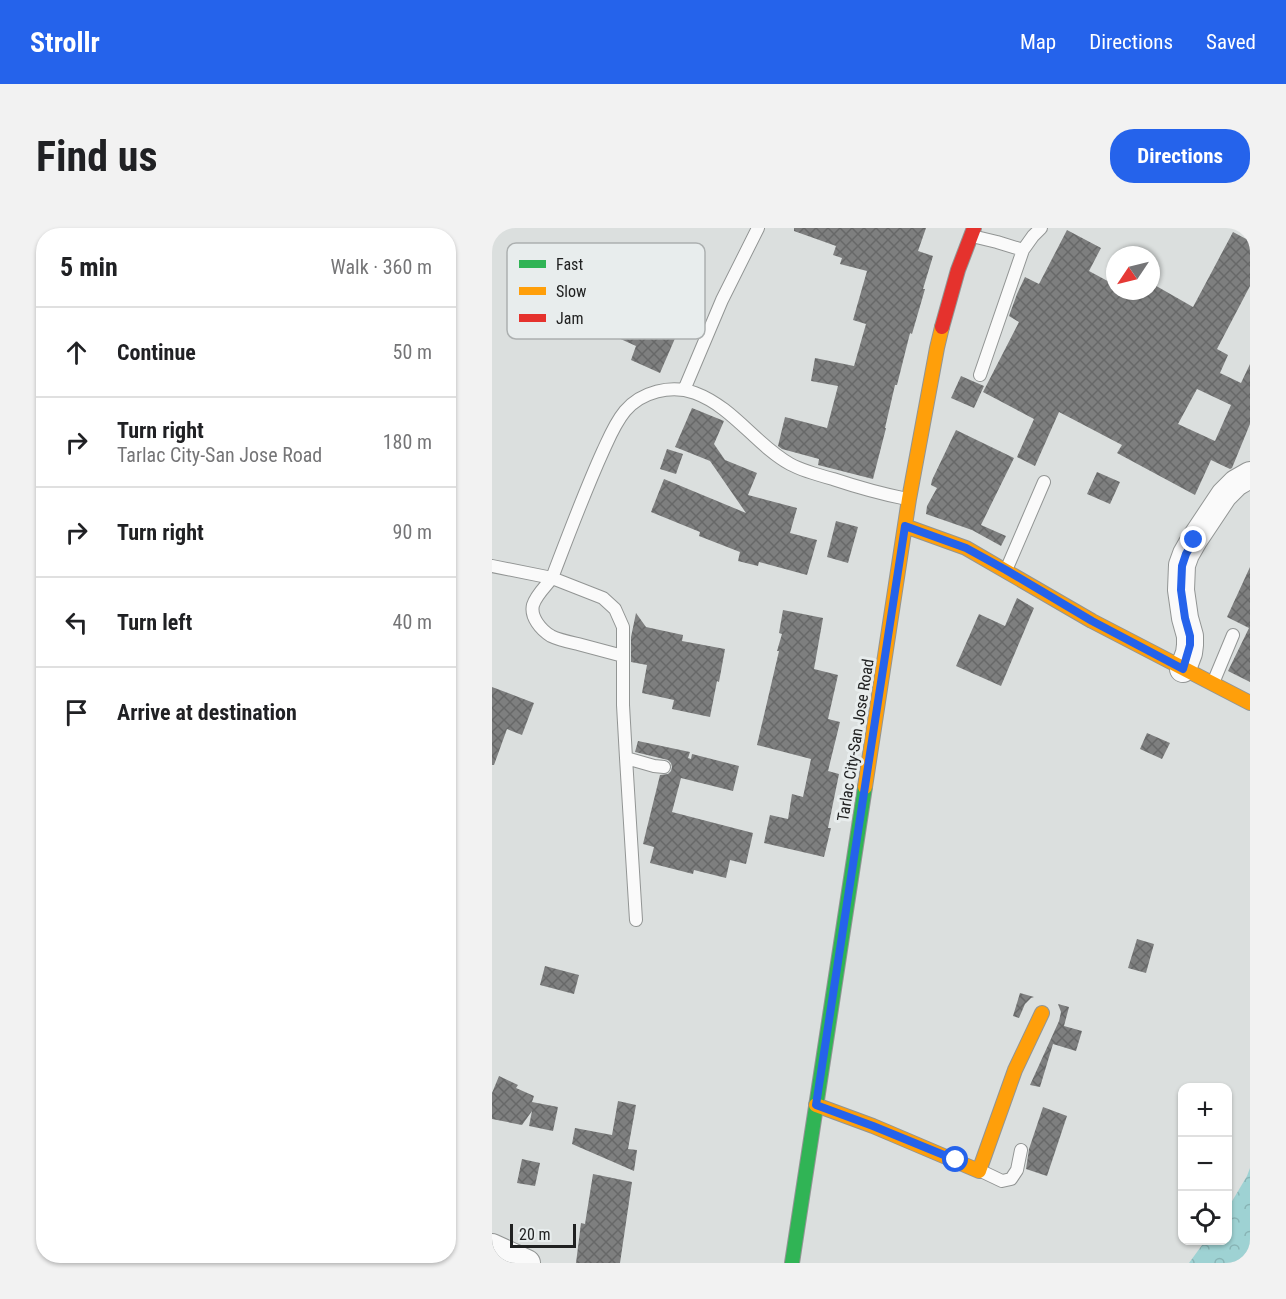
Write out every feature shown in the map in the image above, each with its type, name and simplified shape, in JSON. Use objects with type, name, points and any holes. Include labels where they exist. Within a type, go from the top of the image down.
[{"type":"main road","name":"Tarlac City-San Jose Road","points":[[792,1263],[909,499],[942,327],[958,270],[972,232]]},
{"type":"main road","points":[[905,526],[966,548],[1092,621],[1250,703]]},
{"type":"main road","points":[[816,1105],[980,1171],[1015,1070],[1042,1013]]},
{"type":"street","points":[[1183,669],[1190,645],[1181,590],[1182,566],[1186,554],[1224,495],[1236,483],[1250,475]]},
{"type":"street","points":[[492,1248],[527,1263]]},
{"type":"lane","points":[[684,390],[722,300],[758,228]]},
{"type":"lane","points":[[980,375],[1023,250],[1041,228]]},
{"type":"lane","points":[[972,232],[1023,250]]},
{"type":"lane","points":[[623,656],[557,639],[540,626],[532,610],[536,598],[552,578],[591,476],[616,424],[633,403],[647,395],[660,391],[684,390],[695,393],[720,407],[789,463],[806,471],[871,491],[909,499]]},
{"type":"lane","points":[[1006,570],[1044,482]]},
{"type":"lane","points":[[492,566],[552,578],[596,594],[615,609],[623,627],[623,705],[636,920]]},
{"type":"lane","points":[[1212,684],[1233,635]]},
{"type":"lane","points":[[626,758],[664,767]]},
{"type":"lane","points":[[980,1171],[1002,1180],[1011,1179],[1017,1170],[1021,1150]]},
{"type":"green space","points":[[1250,1168],[1250,1263],[1189,1263],[1202,1245],[1232,1245],[1232,1201]]},
{"type":"building","points":[[794,228],[926,228],[918,251],[933,256],[897,385],[895,385],[873,479],[818,465],[819,459],[778,446],[785,417],[827,428],[838,386],[811,381],[815,358],[854,366],[866,324],[853,320],[867,271],[840,264],[842,258],[833,255],[836,246],[794,231]]},
{"type":"building","points":[[1067,230],[1101,248],[1089,271],[1106,280],[1106,300],[1160,300],[1160,288],[1193,307],[1233,232],[1250,241],[1250,286],[1217,349],[1228,355],[1220,373],[1241,383],[1250,364],[1250,424],[1232,468],[1211,460],[1195,495],[1117,453],[1122,445],[1059,412],[1035,466],[1017,457],[1034,419],[983,392],[1019,322],[1009,316],[1025,277],[1039,284]],"holes":[[[1197,389],[1231,405],[1215,441],[1178,424]]]},
{"type":"building","points":[[621,339],[675,339],[660,373],[631,360],[636,346]]},
{"type":"building","points":[[961,376],[984,386],[974,408],[951,398]]},
{"type":"building","points":[[692,408],[724,421],[714,444],[725,460],[757,473],[748,495],[797,508],[790,533],[817,540],[807,575],[759,562],[758,566],[738,561],[740,552],[699,536],[700,532],[651,512],[664,479],[746,513],[710,461],[675,447]]},
{"type":"building","points":[[956,430],[1014,458],[981,525],[1006,536],[1001,546],[972,530],[926,514],[927,506],[937,488],[931,485],[932,480]]},
{"type":"building","points":[[667,449],[683,454],[676,474],[660,469]]},
{"type":"building","points":[[1097,472],[1120,482],[1110,504],[1087,494]]},
{"type":"building","points":[[836,521],[858,527],[848,563],[827,557]]},
{"type":"building","points":[[1250,567],[1250,682],[1228,671],[1249,628],[1227,617]]},
{"type":"building","points":[[1017,598],[1034,608],[1001,686],[956,666],[979,614],[1005,626]]},
{"type":"building","points":[[783,610],[823,618],[814,669],[838,675],[828,719],[840,722],[828,771],[839,774],[824,857],[764,843],[770,815],[788,819],[792,794],[803,797],[811,759],[757,745],[779,651],[777,651],[782,634],[779,633]]},
{"type":"building","points":[[636,613],[646,627],[683,635],[682,641],[725,649],[710,717],[672,709],[674,700],[642,693],[647,665],[631,662],[631,637]]},
{"type":"building","points":[[492,687],[534,703],[522,735],[507,729],[494,765],[492,765]]},
{"type":"building","points":[[1147,733],[1170,743],[1162,759],[1140,749]]},
{"type":"building","points":[[638,741],[690,752],[688,758],[691,759],[692,754],[739,766],[733,791],[681,778],[672,812],[753,833],[746,864],[730,860],[726,878],[694,870],[693,874],[650,863],[654,847],[643,844],[660,775],[668,774],[672,767],[668,760],[635,752]]},
{"type":"building","points":[[1137,939],[1154,944],[1146,973],[1128,968]]},
{"type":"building","points":[[545,966],[579,975],[574,994],[540,985]]},
{"type":"building","points":[[1020,993],[1034,997],[1025,1004],[1019,1018],[1013,1016]]},
{"type":"building","points":[[1058,1004],[1069,1007],[1064,1026],[1082,1031],[1076,1051],[1053,1044],[1040,1087],[1030,1085],[1059,1021],[1061,1012]]},
{"type":"building","points":[[499,1076],[518,1085],[516,1088],[534,1096],[532,1102],[558,1107],[553,1131],[529,1126],[532,1111],[522,1125],[492,1119],[492,1093]]},
{"type":"building","points":[[618,1101],[636,1105],[628,1149],[637,1150],[634,1171],[572,1144],[575,1128],[612,1135]]},
{"type":"building","points":[[1043,1107],[1067,1116],[1047,1176],[1026,1169],[1029,1149]]},
{"type":"building","points":[[522,1159],[540,1163],[535,1186],[517,1183]]},
{"type":"building","points":[[593,1174],[632,1182],[620,1263],[576,1263],[581,1223],[585,1224]]},
{"type":"traffic: fast","points":[[792,1263],[865,787]]},
{"type":"traffic: slow","points":[[865,787],[909,499],[942,327]]},
{"type":"traffic: slow","points":[[905,526],[966,548],[1092,621],[1250,703]]},
{"type":"traffic: slow","points":[[816,1105],[873,1126],[979,1171],[1015,1070],[1042,1013]]},
{"type":"traffic: jam","points":[[942,327],[958,270],[974,228]]},
{"type":"route","points":[[956,1160],[816,1105],[905,526],[966,548],[1092,621],[1183,669],[1189,653],[1190,636],[1181,590],[1182,566],[1194,540]]}]
